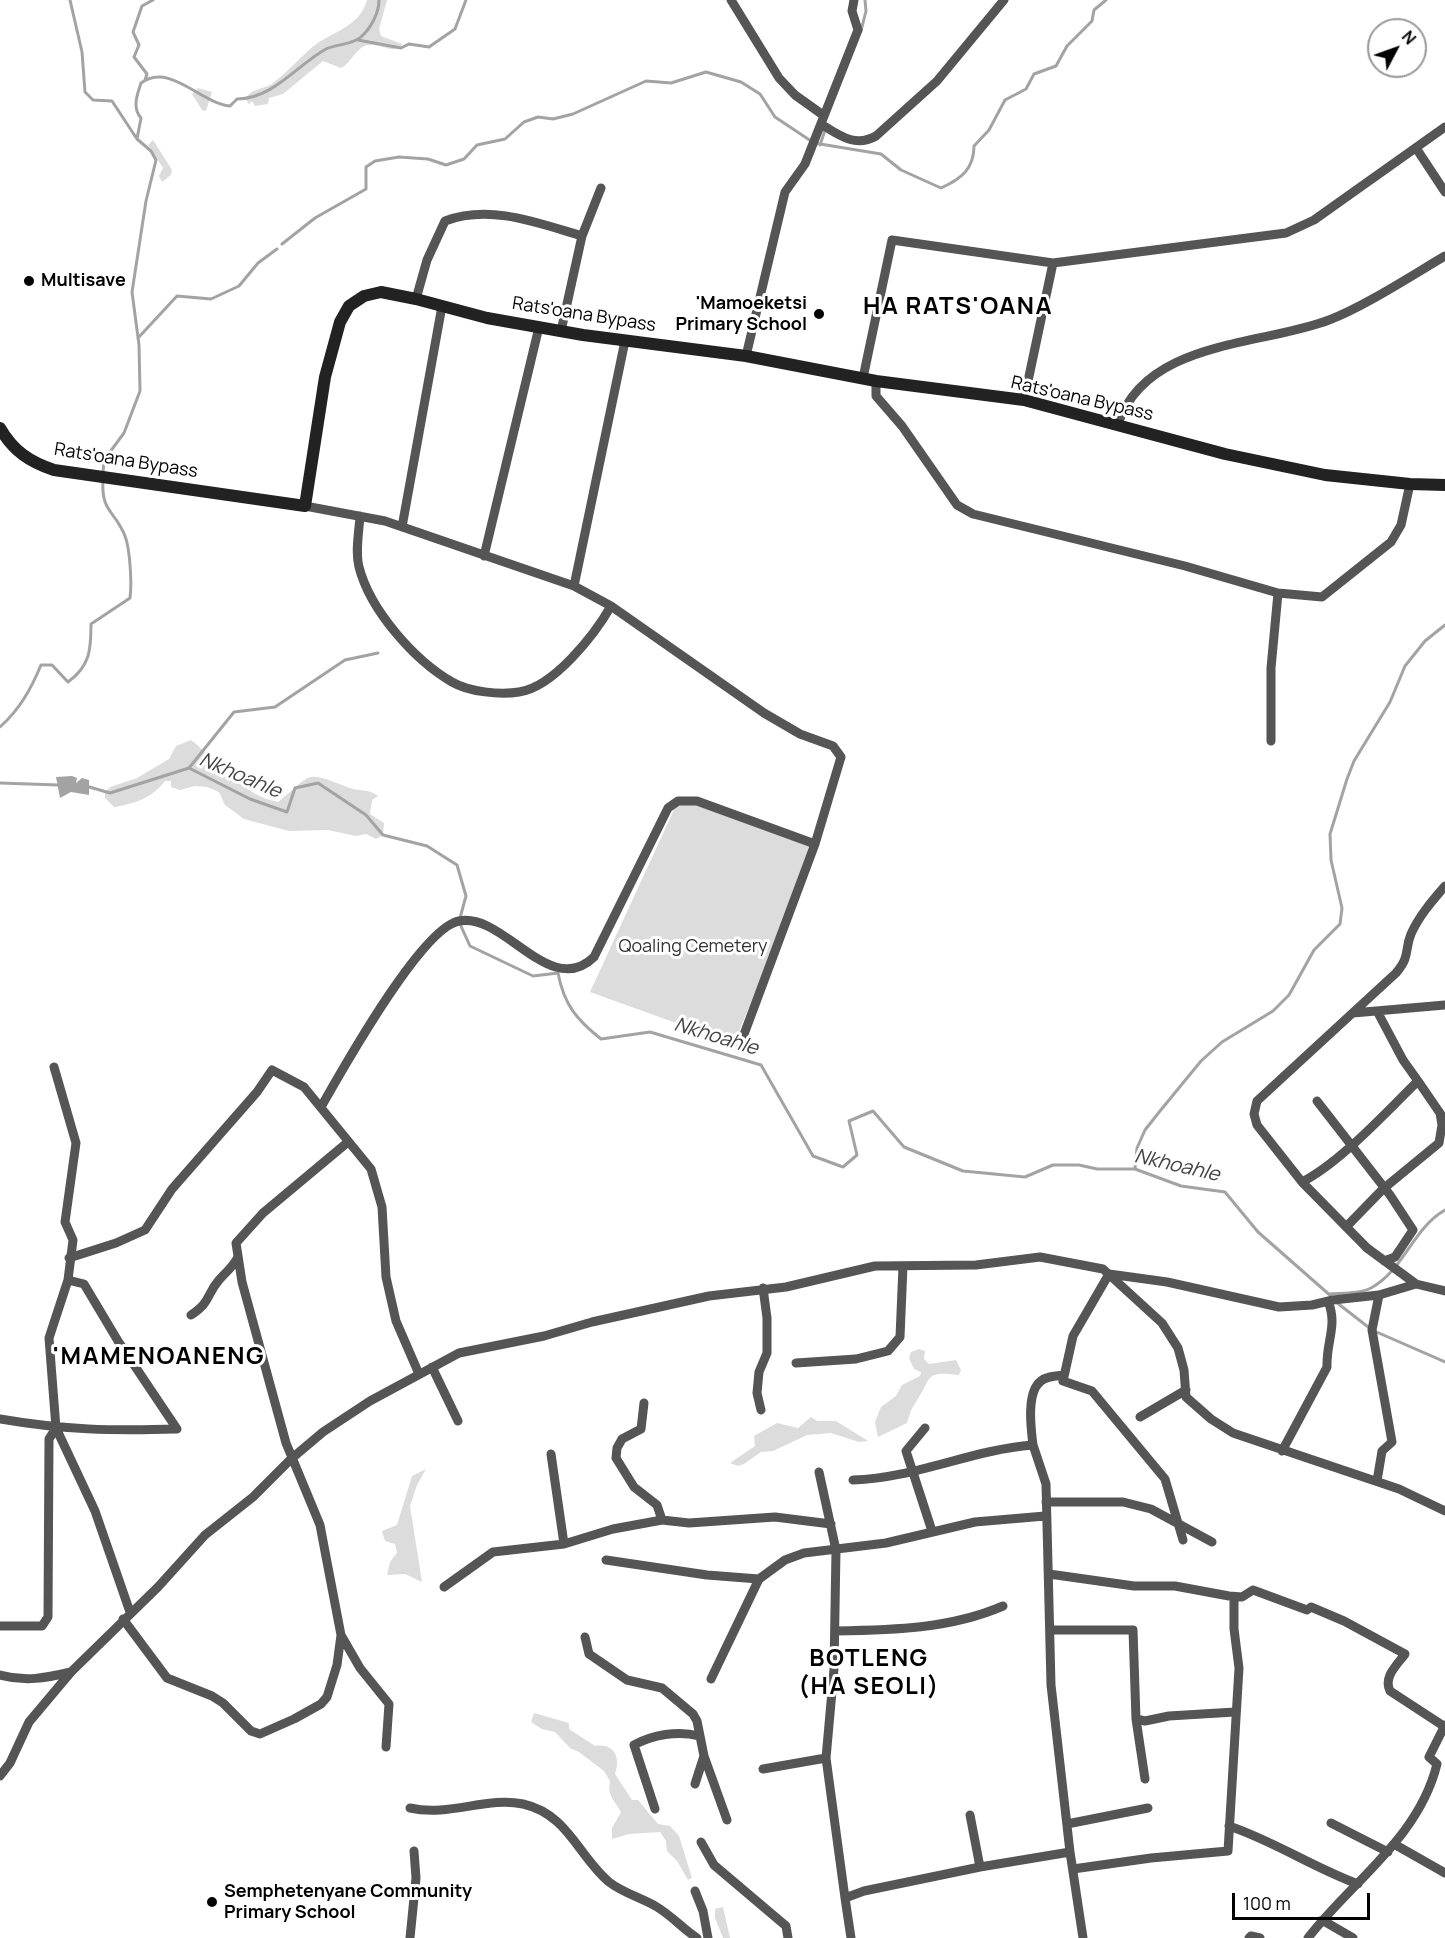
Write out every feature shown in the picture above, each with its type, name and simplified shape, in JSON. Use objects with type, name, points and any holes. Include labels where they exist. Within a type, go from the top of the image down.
[{"type":"street","points":[[731,0],[779,78],[822,119],[857,142],[867,141],[876,136],[937,81],[1004,0]]},
{"type":"street","points":[[746,356],[785,192],[805,164],[858,30],[852,11],[854,0]]},
{"type":"street","points":[[1410,484],[1401,525],[1391,542],[1322,597],[1278,593],[1185,566],[973,514],[957,505],[902,426],[876,396],[869,379],[892,240],[1053,263],[1296,230],[1445,127]]},
{"type":"street","points":[[1416,148],[1445,192]]},
{"type":"street","points":[[561,332],[582,236],[601,188]]},
{"type":"street","points":[[416,299],[427,260],[445,221],[466,213],[500,214],[582,236]]},
{"type":"street","points":[[1118,424],[1122,413],[1139,389],[1173,362],[1329,320],[1445,256]]},
{"type":"street","points":[[1024,400],[1053,263]]},
{"type":"street","name":"Rats'oana Bypass","points":[[0,428],[7,441],[31,462],[54,470],[304,506],[325,377],[340,322],[348,306],[364,296],[381,292],[561,332],[746,356],[869,379],[1024,400],[1225,454],[1304,471],[1410,484],[1445,485]]},
{"type":"street","points":[[402,527],[442,306]]},
{"type":"street","points":[[484,556],[539,327]]},
{"type":"street","points":[[574,586],[624,341]]},
{"type":"street","points":[[304,506],[360,516],[402,527],[574,586],[611,606],[764,713],[800,734],[833,746],[841,757],[815,844],[740,1045]]},
{"type":"street","points":[[360,516],[358,565],[369,593],[398,635],[422,661],[454,683],[493,692],[521,692],[549,678],[596,633],[611,606]]},
{"type":"street","points":[[1270,741],[1271,668],[1278,593]]},
{"type":"street","points":[[321,1107],[372,1020],[417,958],[448,925],[459,921],[481,922],[547,965],[572,969],[587,963],[594,957],[668,808],[678,801],[697,801],[815,844]]},
{"type":"street","points":[[1445,886],[1423,913],[1410,936],[1407,960],[1257,1101],[1254,1113],[1257,1125],[1302,1182],[1367,1248],[1416,1284],[1445,1291]]},
{"type":"street","points":[[1353,1013],[1445,1005]]},
{"type":"street","points":[[1346,1227],[1383,1189],[1439,1143],[1442,1125],[1442,1116],[1432,1098],[1403,1060],[1377,1011]]},
{"type":"street","points":[[54,1066],[76,1143],[65,1221],[73,1240],[68,1280],[49,1338],[56,1428],[95,1511],[130,1612]]},
{"type":"street","points":[[69,1258],[116,1243],[146,1230],[172,1189],[250,1100],[272,1070],[304,1087],[371,1169],[382,1207],[386,1277],[396,1321],[419,1374]]},
{"type":"street","points":[[1302,1182],[1313,1176],[1350,1144],[1418,1081]]},
{"type":"street","points":[[1317,1101],[1413,1230],[1395,1257],[1384,1261]]},
{"type":"street","points":[[123,1619],[167,1678],[212,1696],[223,1703],[251,1731],[260,1734],[321,1704],[327,1697],[337,1665],[341,1635],[320,1526],[291,1459],[242,1282],[236,1243],[263,1213],[348,1142]]},
{"type":"street","points":[[191,1315],[205,1306],[217,1281],[238,1257]]},
{"type":"street","points":[[0,1776],[10,1763],[29,1722],[71,1672],[158,1587],[205,1536],[253,1497],[291,1459],[323,1432],[370,1401],[459,1353],[544,1336],[627,1313],[710,1296],[786,1287],[874,1266],[976,1265],[1040,1257],[1103,1269],[1167,1332],[1178,1348],[1186,1397],[1218,1424],[1233,1433],[1282,1451],[1377,1481],[1445,1511]]},
{"type":"street","points":[[796,1363],[856,1359],[888,1351],[900,1337],[903,1266]]},
{"type":"street","points":[[1109,1274],[1167,1282],[1279,1307],[1312,1305],[1379,1295],[1416,1284]]},
{"type":"street","points":[[1109,1274],[1073,1336],[1063,1381],[1092,1391],[1166,1479],[1183,1540]]},
{"type":"street","points":[[0,1419],[56,1428],[119,1431],[177,1429],[118,1341],[84,1284],[68,1280]]},
{"type":"street","points":[[761,1410],[757,1393],[759,1372],[767,1353],[767,1318],[763,1288]]},
{"type":"street","points":[[1377,1481],[1382,1451],[1392,1442],[1372,1330],[1379,1295]]},
{"type":"street","points":[[1282,1451],[1327,1367],[1327,1351],[1334,1316],[1328,1301]]},
{"type":"street","points":[[432,1367],[458,1421]]},
{"type":"street","points":[[1064,1375],[1042,1379],[1035,1386],[1032,1402],[1033,1445],[1047,1484],[1045,1516],[1052,1630],[1051,1685],[1066,1824],[1083,1938]]},
{"type":"street","points":[[1140,1417],[1186,1390]]},
{"type":"street","points":[[644,1403],[641,1429],[622,1439],[616,1448],[616,1458],[634,1487],[657,1505],[662,1520]]},
{"type":"street","points":[[0,1626],[42,1626],[48,1617],[49,1439],[56,1428]]},
{"type":"street","points":[[925,1428],[906,1451],[932,1531]]},
{"type":"street","points":[[853,1480],[881,1479],[912,1473],[988,1452],[1033,1445]]},
{"type":"street","points":[[551,1454],[564,1544]]},
{"type":"street","points":[[819,1472],[836,1550],[832,1707],[826,1758],[851,1938]]},
{"type":"street","points":[[1046,1502],[1123,1502],[1151,1509],[1212,1542]]},
{"type":"street","points":[[711,1679],[759,1579],[785,1560],[804,1553],[886,1543],[975,1522],[1045,1516]]},
{"type":"street","points":[[444,1587],[493,1552],[564,1544],[613,1529],[662,1520],[689,1523],[776,1517],[831,1524]]},
{"type":"street","points":[[606,1560],[707,1575],[759,1579]]},
{"type":"street","points":[[1049,1574],[1134,1586],[1175,1586],[1234,1597],[1242,1597],[1253,1590],[1307,1610],[1311,1607],[1344,1621],[1405,1654],[1390,1675],[1388,1687],[1390,1691],[1445,1726],[1429,1757],[1441,1771],[1433,1780],[1408,1827],[1308,1938]]},
{"type":"street","points":[[1073,1869],[1151,1858],[1228,1851],[1239,1668],[1234,1629],[1234,1597]]},
{"type":"street","points":[[835,1631],[904,1630],[959,1620],[1003,1606]]},
{"type":"street","points":[[1052,1630],[1133,1630],[1136,1719],[1145,1779]]},
{"type":"street","points":[[341,1635],[360,1668],[389,1704],[386,1747]]},
{"type":"street","points":[[585,1637],[589,1654],[627,1680],[662,1688],[693,1714],[697,1721],[704,1756],[726,1820]]},
{"type":"street","points":[[0,1675],[20,1680],[39,1680],[71,1672]]},
{"type":"street","points":[[1136,1719],[1145,1721],[1169,1716],[1235,1712]]},
{"type":"street","points":[[655,1809],[634,1744],[649,1736],[691,1733],[699,1736]]},
{"type":"street","points":[[694,1784],[704,1756]]},
{"type":"street","points":[[763,1769],[826,1758]]},
{"type":"street","points":[[410,1808],[430,1812],[507,1802],[526,1804],[562,1824],[574,1837],[593,1867],[612,1884],[659,1908],[697,1938]]},
{"type":"street","points":[[1066,1824],[1148,1808]]},
{"type":"street","points":[[970,1815],[980,1867]]},
{"type":"street","points":[[1331,1823],[1445,1873]]},
{"type":"street","points":[[1230,1826],[1250,1833],[1298,1858],[1358,1884]]},
{"type":"street","points":[[701,1842],[714,1865],[786,1926],[788,1938]]},
{"type":"street","points":[[410,1938],[416,1878],[414,1851]]},
{"type":"street","points":[[845,1898],[864,1891],[980,1867],[1070,1852]]},
{"type":"street","points":[[695,1891],[703,1911],[708,1938]]},
{"type":"street","points":[[1322,1920],[1353,1938]]},
{"type":"street","points":[[1250,1938],[1251,1936],[1260,1938]]},
{"type":"green space","points":[[367,0],[387,0],[379,29],[381,36],[402,44],[401,48],[367,45],[341,68],[323,61],[283,94],[269,98],[268,104],[255,106],[252,101],[249,104],[245,99],[251,93],[272,84],[309,50],[351,24],[363,10]]},
{"type":"green space","points":[[198,88],[212,92],[206,111],[202,110],[192,94]]},
{"type":"green space","points":[[153,140],[172,170],[171,175],[162,182],[159,176],[163,168],[148,145]]},
{"type":"green space","points":[[191,740],[253,793],[278,802],[304,780],[315,777],[375,794],[378,796],[372,800],[370,814],[384,823],[383,835],[376,839],[366,834],[356,836],[328,830],[289,831],[244,819],[225,805],[219,792],[207,787],[195,786],[180,790],[171,787],[171,781],[165,781],[148,796],[129,804],[114,807],[105,798],[105,792],[110,787],[137,778],[169,759],[176,746]]},
{"type":"green space","name":"Qoaling Cemetery","points":[[678,801],[697,801],[815,844],[734,1044],[590,992]]},
{"type":"green space","points":[[919,1349],[925,1351],[924,1359],[929,1364],[956,1360],[961,1370],[959,1375],[936,1374],[932,1376],[907,1423],[878,1437],[875,1422],[881,1407],[896,1396],[902,1385],[920,1376],[921,1372],[914,1369],[909,1358],[911,1352]]},
{"type":"green space","points":[[811,1417],[817,1421],[836,1421],[868,1441],[859,1442],[831,1433],[807,1435],[773,1451],[761,1452],[744,1464],[738,1466],[730,1463],[755,1446],[754,1436],[777,1423],[798,1428]]},
{"type":"green space","points":[[426,1469],[417,1485],[410,1506],[422,1582],[405,1574],[387,1575],[390,1562],[397,1553],[395,1544],[385,1541],[382,1531],[397,1525],[412,1476]]},
{"type":"green space","points":[[534,1713],[569,1723],[569,1729],[595,1746],[607,1747],[614,1752],[617,1762],[615,1774],[632,1800],[638,1800],[658,1824],[670,1826],[679,1836],[692,1878],[688,1880],[677,1861],[667,1851],[666,1841],[660,1832],[629,1834],[612,1839],[612,1828],[621,1812],[612,1798],[609,1790],[610,1781],[604,1771],[570,1748],[555,1732],[542,1729],[531,1722]]},
{"type":"green space","points":[[723,1907],[730,1938],[723,1938],[715,1918],[715,1909]]},
{"type":"shaded area","points":[[56,777],[77,778],[76,783],[82,778],[89,780],[89,795],[71,792],[60,798]]},
{"type":"waterway","points":[[70,0],[82,52],[85,92],[93,100],[112,101],[137,139]]},
{"type":"waterway","points":[[145,80],[147,74],[134,57],[139,45],[133,32],[142,6],[153,0]]},
{"type":"waterway","points":[[103,473],[104,460],[124,433],[140,391],[139,345],[132,292],[146,201],[156,160],[151,151],[137,139],[141,118],[136,101],[141,83],[152,78],[163,77],[230,106],[237,99],[250,98],[273,87],[326,49],[353,42],[361,37],[374,20],[379,0]]},
{"type":"waterway","points":[[358,40],[401,48],[409,44],[429,47],[455,29],[466,0]]},
{"type":"waterway","points":[[861,31],[866,11],[865,0]]},
{"type":"waterway","points":[[282,244],[315,218],[366,189],[366,167],[375,161],[399,157],[428,159],[446,165],[464,159],[477,145],[505,139],[524,122],[538,117],[553,119],[573,114],[646,81],[671,83],[706,72],[741,82],[760,94],[775,117],[814,143],[881,154],[901,170],[941,188],[955,181],[969,167],[974,146],[989,130],[1005,100],[1026,89],[1034,74],[1056,66],[1067,46],[1092,21],[1094,10],[1106,0]]},
{"type":"waterway","points":[[820,145],[825,130]]},
{"type":"waterway","points":[[138,338],[177,296],[211,299],[239,286],[258,263],[277,249]]},
{"type":"waterway","points":[[0,727],[24,698],[41,665],[52,665],[68,682],[75,676],[88,657],[91,624],[130,598],[127,542],[121,527],[106,505],[103,480]]},
{"type":"waterway","points":[[1135,1169],[1137,1148],[1145,1130],[1201,1061],[1222,1042],[1273,1011],[1289,995],[1314,950],[1340,924],[1342,908],[1331,860],[1330,834],[1347,779],[1354,761],[1390,702],[1405,666],[1425,641],[1445,625]]},
{"type":"waterway","points":[[189,768],[234,712],[275,707],[345,660],[378,653]]},
{"type":"waterway","name":"Nkhoahle","points":[[86,786],[110,793],[189,768],[250,799],[287,812],[295,788],[318,783],[366,815],[383,835],[427,846],[457,865],[466,896],[460,918]]},
{"type":"waterway","name":"Nkhoahle","points":[[0,783],[58,785]]},
{"type":"waterway","name":"Nkhoahle","points":[[460,924],[470,946],[533,976],[558,973],[564,994],[573,1011],[601,1039],[650,1032],[761,1065],[813,1156],[843,1167],[857,1155],[849,1121],[873,1111],[904,1147],[963,1171],[1025,1177],[1053,1165],[1079,1165],[1097,1169],[1135,1169],[1181,1186],[1225,1192],[1258,1232],[1332,1297]]},
{"type":"waterway","points":[[1329,1294],[1351,1293],[1371,1288],[1392,1271],[1425,1227],[1445,1210]]},
{"type":"waterway","name":"Nkhoahle","points":[[1336,1302],[1372,1330],[1445,1362]]},
{"type":"place","name":"Multisave","points":[[29,281]]},
{"type":"place","name":"'Mamoeketsi Primary School","points":[[819,314]]},
{"type":"place","name":"Semphetenyane Community Primary School","points":[[212,1902]]},
{"type":"district","name":"HA RATS'OANA","points":[[958,307]]},
{"type":"district","name":"'MAMENOANENG","points":[[159,1357]]},
{"type":"district","name":"BOTLENG (HA SEOLI)","points":[[869,1673]]}]
